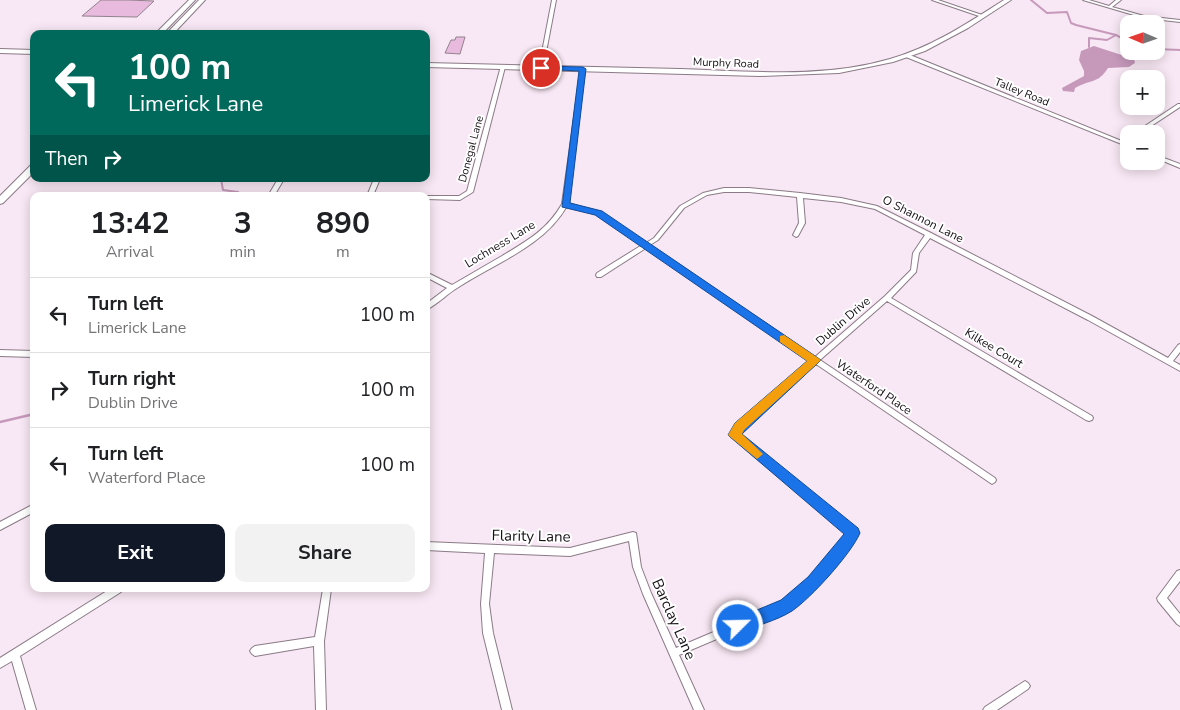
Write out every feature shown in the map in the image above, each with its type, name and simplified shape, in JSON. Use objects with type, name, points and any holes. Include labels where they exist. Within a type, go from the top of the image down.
[{"type":"main road","points":[[162,30],[192,0],[201,1]]},
{"type":"main road","name":"Murphy Road","points":[[430,65],[806,73],[862,66],[908,56],[938,44],[1008,0]]},
{"type":"main road","points":[[173,30],[201,1]]},
{"type":"main road","points":[[179,24],[176,22],[181,11]]},
{"type":"main road","points":[[0,51],[30,52]]},
{"type":"main road","points":[[0,57],[30,57]]},
{"type":"main road","points":[[0,201],[30,171]]},
{"type":"street","points":[[541,68],[554,0]]},
{"type":"street","points":[[934,0],[983,16]]},
{"type":"street","points":[[1085,0],[1158,20],[1180,21]]},
{"type":"street","points":[[1109,7],[1119,0]]},
{"type":"street","name":"Talley Road","points":[[908,56],[1120,142]]},
{"type":"street","name":"Donegal Lane","points":[[430,197],[460,198],[470,192],[503,67]]},
{"type":"street","name":"Lochness Lane","points":[[430,305],[452,288],[544,232],[565,204],[583,69]]},
{"type":"street","points":[[1149,125],[1180,105]]},
{"type":"street","points":[[1165,160],[1180,166]]},
{"type":"street","name":"O Shannon Lane","points":[[599,275],[645,245],[667,227],[682,207],[705,194],[724,190],[749,190],[800,195],[871,206],[929,234],[1180,368]]},
{"type":"street","points":[[796,235],[802,223],[800,195]]},
{"type":"street","name":"Waterford Place","points":[[565,204],[598,213],[992,480]]},
{"type":"street","name":"Dublin Drive","points":[[674,653],[787,605],[813,582],[853,533],[734,435],[739,427],[887,298],[914,270],[916,253],[929,234]]},
{"type":"street","points":[[430,276],[452,288]]},
{"type":"street","name":"Kilkee Court","points":[[887,298],[1089,418]]},
{"type":"street","points":[[1169,362],[1180,347]]},
{"type":"street","points":[[0,353],[30,354]]},
{"type":"street","points":[[0,526],[30,510]]},
{"type":"street","name":"Barclay Lane","points":[[633,536],[637,567],[647,594],[698,710]]},
{"type":"street","name":"Flarity Lane","points":[[430,546],[570,552],[633,536]]},
{"type":"street","points":[[490,549],[485,604],[488,632],[507,710]]},
{"type":"street","points":[[1180,574],[1160,598],[1180,621]]},
{"type":"street","points":[[0,663],[113,592]]},
{"type":"street","points":[[321,710],[319,641],[327,592]]},
{"type":"street","points":[[255,651],[319,641]]},
{"type":"street","points":[[15,654],[31,710]]},
{"type":"street","points":[[988,710],[1025,686]]},
{"type":"shaded area","points":[[1094,46],[1120,54],[1120,60],[1134,60],[1135,63],[1129,67],[1108,68],[1101,77],[1075,88],[1074,92],[1063,91],[1062,88],[1084,76],[1079,60],[1081,51]]},
{"type":"building","points":[[101,0],[154,1],[137,17],[82,16]]},
{"type":"building","points":[[456,37],[465,37],[460,54],[445,53],[451,40],[455,40]]},
{"type":"waterway","points":[[1031,0],[1047,13],[1067,12],[1071,23],[1116,35]]},
{"type":"waterway","points":[[1089,47],[1089,38],[1107,40],[1116,35]]},
{"type":"waterway","points":[[1116,35],[1120,37]]},
{"type":"waterway","points":[[1165,49],[1180,50]]},
{"type":"waterway","points":[[222,182],[223,190],[238,192]]},
{"type":"waterway","points":[[0,422],[30,415]]},
{"type":"slow traffic","points":[[757,454],[734,435],[739,427],[815,360],[784,339]]},
{"type":"route","points":[[541,68],[583,69],[565,204],[598,213],[815,360],[739,427],[734,435],[853,533],[813,582],[787,605],[738,626]]}]
